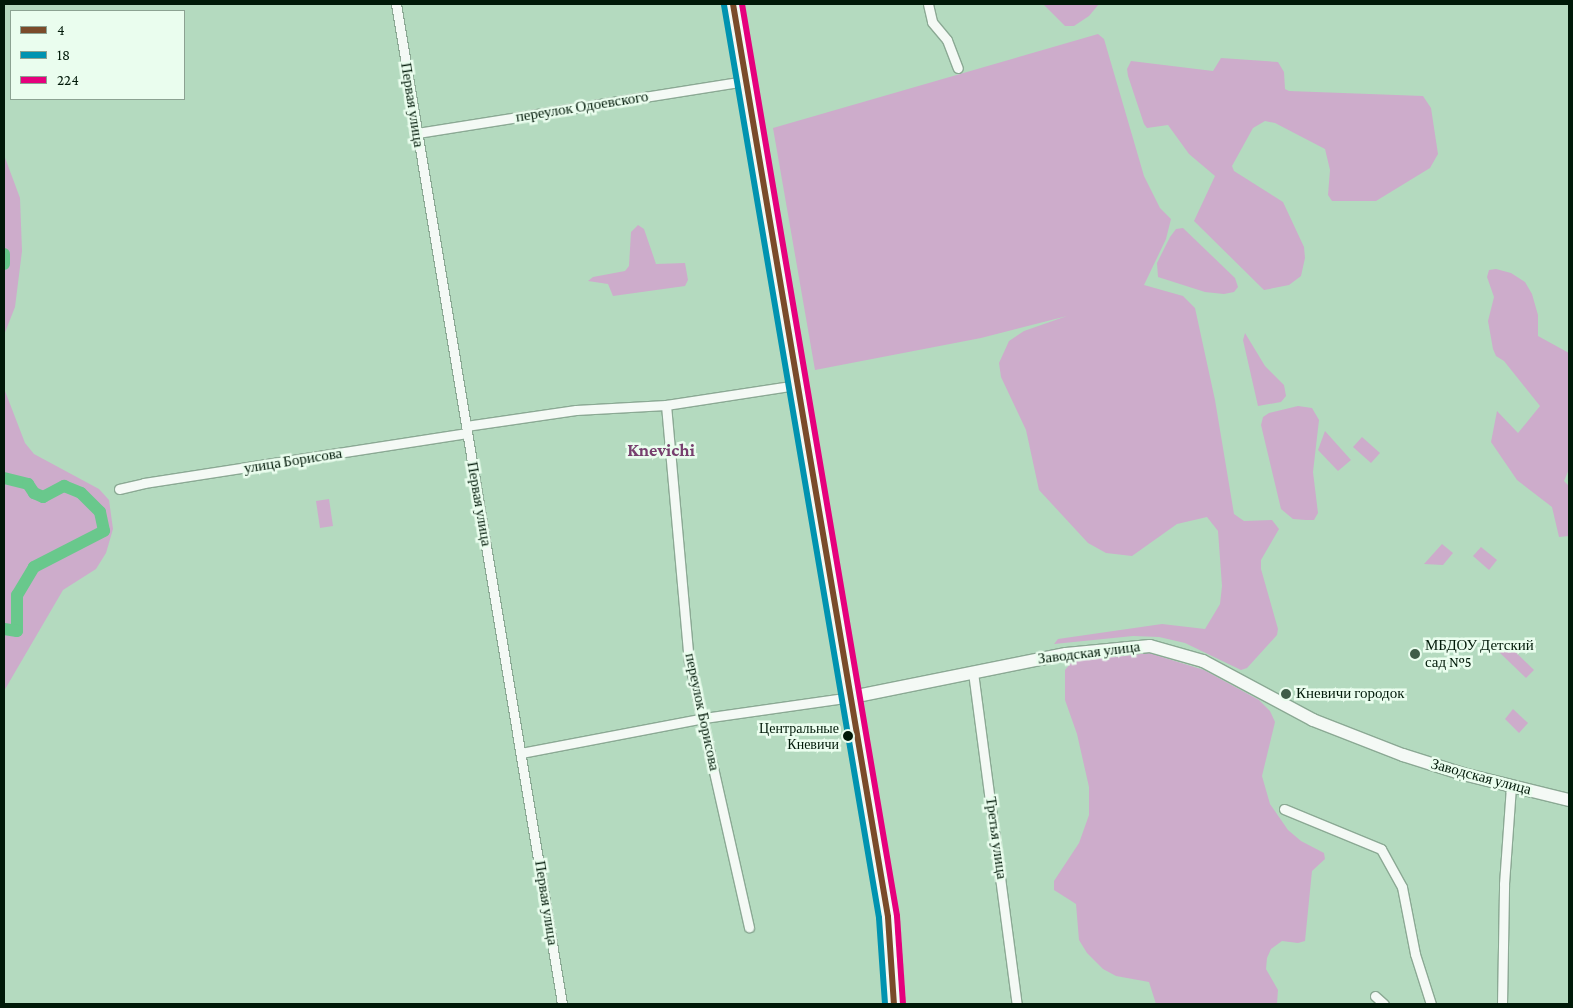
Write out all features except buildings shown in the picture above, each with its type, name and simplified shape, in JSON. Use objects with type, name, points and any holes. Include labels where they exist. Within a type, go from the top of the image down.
[{"type":"main road","points":[[734,4],[888,917],[894,1004]]},
{"type":"street","name":"Первая улица","points":[[396,4],[562,1004]]},
{"type":"street","points":[[928,4],[932,22],[947,40],[958,68]]},
{"type":"street","name":"переулок Одоевского","points":[[417,133],[747,82]]},
{"type":"street","points":[[467,430],[576,410],[666,405],[797,385]]},
{"type":"street","name":"переулок Борисова","points":[[666,405],[689,660],[704,718],[749,927]]},
{"type":"street","name":"улица Борисова","points":[[119,489],[144,482],[467,430]]},
{"type":"street","name":"Заводская улица","points":[[852,697],[973,672],[1117,647],[1150,646],[1167,649],[1203,661],[1338,730],[1420,761],[1569,800]]},
{"type":"street","name":"Третья улица","points":[[973,672],[1017,1004]]},
{"type":"street","points":[[521,753],[704,718],[852,697]]},
{"type":"street","points":[[1502,1004],[1504,884],[1510,786]]},
{"type":"street","points":[[1284,809],[1381,849],[1402,887],[1415,954],[1431,1004]]},
{"type":"street","points":[[1375,996],[1384,1004]]},
{"type":"shaded area","points":[[1043,4],[1099,4],[1089,16],[1074,26],[1065,26]]},
{"type":"shaded area","points":[[1098,34],[1104,39],[1144,176],[1160,208],[1171,219],[1166,239],[1144,285],[1183,296],[1195,308],[1215,400],[1234,514],[1244,521],[1272,520],[1279,529],[1261,560],[1261,569],[1278,629],[1277,635],[1247,668],[1241,670],[1185,643],[1159,637],[1133,636],[1054,644],[1058,639],[1162,624],[1205,629],[1220,604],[1222,586],[1218,531],[1207,517],[1177,524],[1132,556],[1106,553],[1088,543],[1039,490],[1026,430],[1001,377],[999,363],[1009,341],[1024,331],[1067,316],[981,338],[815,370],[773,128]]},
{"type":"shaded area","points":[[1221,58],[1278,62],[1284,72],[1285,89],[1289,91],[1423,96],[1431,108],[1438,154],[1430,168],[1376,201],[1332,201],[1328,195],[1330,170],[1325,149],[1275,123],[1265,121],[1253,128],[1232,166],[1234,171],[1283,202],[1304,247],[1305,258],[1301,276],[1289,285],[1264,290],[1194,221],[1215,176],[1189,154],[1168,125],[1147,128],[1128,76],[1127,69],[1131,61],[1213,71]]},
{"type":"shaded area","points":[[4,155],[20,198],[22,251],[15,307],[4,335]]},
{"type":"shaded area","points":[[638,225],[644,229],[656,264],[685,263],[688,280],[685,286],[613,296],[608,284],[588,281],[593,277],[625,271],[629,266],[631,232]]},
{"type":"shaded area","points":[[1183,228],[1235,278],[1238,287],[1234,292],[1224,294],[1205,292],[1158,277],[1157,263],[1170,237],[1176,229]]},
{"type":"shaded area","points":[[1496,269],[1511,273],[1525,282],[1532,294],[1538,315],[1538,336],[1569,353],[1569,469],[1564,481],[1569,486],[1569,536],[1559,537],[1552,507],[1517,480],[1491,442],[1497,411],[1518,433],[1540,406],[1504,361],[1496,356],[1493,349],[1488,321],[1494,297],[1487,277],[1489,270]]},
{"type":"shaded area","points":[[1245,333],[1265,366],[1284,385],[1286,396],[1281,402],[1258,406],[1243,340]]},
{"type":"shaded area","points":[[4,369],[5,391],[25,443],[34,454],[99,489],[109,500],[113,529],[106,553],[96,569],[63,590],[4,691]]},
{"type":"shaded area","points":[[1298,406],[1312,408],[1319,420],[1313,472],[1318,513],[1314,520],[1293,519],[1281,509],[1261,425],[1263,417],[1269,413]]},
{"type":"shaded area","points":[[1325,431],[1351,460],[1338,471],[1318,450]]},
{"type":"shaded area","points":[[1362,437],[1380,453],[1371,463],[1353,447]]},
{"type":"shaded area","points":[[329,499],[333,526],[320,528],[316,501]]},
{"type":"shaded area","points":[[1442,544],[1453,553],[1443,565],[1424,564]]},
{"type":"shaded area","points":[[1481,547],[1497,560],[1489,570],[1473,556]]},
{"type":"shaded area","points":[[1507,644],[1534,670],[1526,678],[1499,652]]},
{"type":"shaded area","points":[[1149,653],[1204,670],[1259,700],[1270,711],[1275,722],[1262,776],[1270,804],[1288,830],[1301,841],[1324,853],[1325,859],[1312,871],[1305,941],[1298,943],[1282,941],[1271,949],[1267,958],[1266,969],[1278,990],[1277,1004],[1156,1004],[1149,982],[1116,976],[1103,969],[1087,953],[1079,940],[1076,904],[1054,890],[1054,881],[1079,843],[1089,815],[1089,787],[1077,734],[1065,700],[1065,670],[1071,663],[1087,658]]},
{"type":"shaded area","points":[[1513,709],[1528,723],[1519,733],[1505,719]]},
{"type":"waterway","points":[[4,254],[4,264]]},
{"type":"waterway","points":[[4,478],[28,484],[34,493],[43,497],[64,486],[81,493],[100,512],[104,531],[34,567],[17,595],[17,631],[4,629]]},
{"type":"transit line","name":"4","points":[[733,4],[888,917],[894,1004]]},
{"type":"transit line","name":"224","points":[[742,4],[897,916],[903,1003]]},
{"type":"transit line","name":"18","points":[[724,5],[879,918],[885,1004]]},
{"type":"place","name":"МБДОУ Детский сад №5","points":[[1415,654]]},
{"type":"place","name":"Кневичи городок","points":[[1286,694]]},
{"type":"place","name":"Центральные Кневичи","points":[[848,736]]},
{"type":"district","name":"Knevichi","points":[[661,450]]}]
